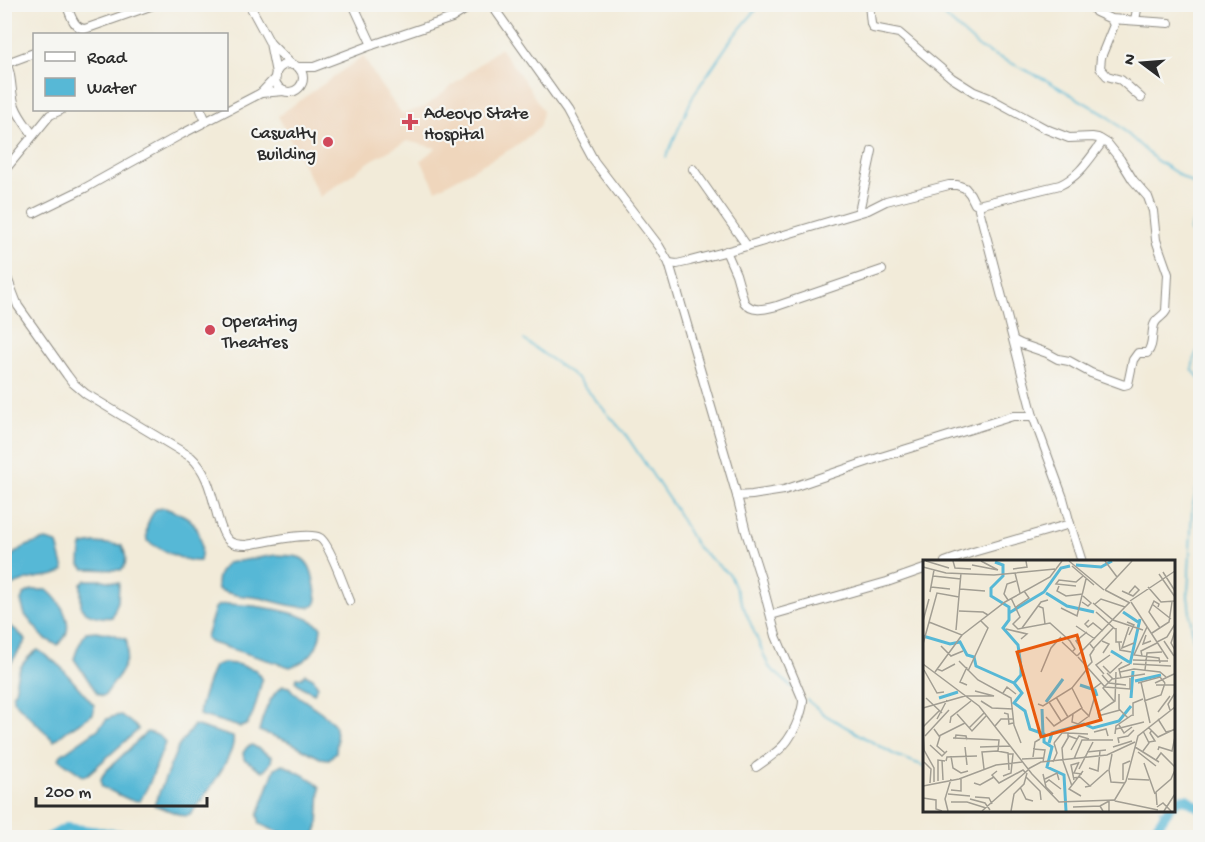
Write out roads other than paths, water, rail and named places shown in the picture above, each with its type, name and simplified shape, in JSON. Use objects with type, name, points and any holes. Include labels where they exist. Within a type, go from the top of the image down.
[{"type":"street","points":[[66,4],[80,32],[156,4]]},
{"type":"street","points":[[249,4],[270,43],[277,84],[284,91]]},
{"type":"street","points":[[352,4],[372,45]]},
{"type":"street","points":[[491,4],[567,111],[594,161],[659,246],[669,263],[776,636],[803,700],[803,706],[789,740],[779,751],[756,767]]},
{"type":"street","points":[[869,4],[873,28],[899,33],[952,78],[974,92],[1062,136],[1100,139],[1120,159],[1133,180],[1148,197],[1153,211],[1156,240],[1168,274],[1166,311],[1165,315],[1156,320],[1152,348],[1147,353],[1136,355],[1133,360],[1128,384],[1124,385],[1091,373],[1015,341]]},
{"type":"street","points":[[1091,4],[1096,12],[1111,19],[1168,23]]},
{"type":"street","points":[[1135,20],[1138,4]]},
{"type":"street","points":[[261,93],[284,65],[314,67],[452,18],[471,5]]},
{"type":"street","points":[[1111,19],[1114,25],[1101,57],[1100,68],[1107,76],[1121,80],[1141,98]]},
{"type":"street","points":[[270,43],[301,73],[302,80]]},
{"type":"street","points":[[33,53],[6,61],[15,107],[33,135]]},
{"type":"street","points":[[228,110],[261,93],[294,90],[300,86],[302,80],[314,67]]},
{"type":"street","points":[[4,171],[50,115],[59,111]]},
{"type":"street","points":[[201,111],[206,121]]},
{"type":"street","points":[[34,213],[85,188],[226,111]]},
{"type":"street","points":[[978,205],[1069,181],[1100,145],[1100,139]]},
{"type":"street","points":[[859,212],[872,151]]},
{"type":"street","points":[[693,169],[747,246]]},
{"type":"street","points":[[669,263],[677,264],[747,246],[859,212],[886,201],[954,185],[965,188],[978,205],[1034,416],[1083,560]]},
{"type":"street","points":[[726,251],[744,302],[753,309],[777,306],[882,270]]},
{"type":"street","points":[[4,270],[18,306],[73,383],[86,394],[198,463],[212,494],[222,531],[229,542],[246,545],[296,537],[320,538],[327,546],[350,601]]},
{"type":"street","points":[[737,496],[784,490],[814,478],[1014,416],[1034,416]]},
{"type":"street","points":[[948,560],[1070,524]]},
{"type":"street","points":[[771,615],[923,569]]},
{"type":"water","points":[[165,508],[183,515],[197,529],[201,541],[200,561],[180,558],[147,541],[146,532],[151,517],[156,509]]},
{"type":"water","points":[[46,540],[57,543],[64,570],[54,575],[29,579],[8,587],[6,567],[12,556],[28,545]]},
{"type":"water","points":[[95,543],[121,545],[126,558],[122,570],[84,569],[80,565],[83,545]]},
{"type":"water","points":[[276,555],[298,557],[309,565],[317,599],[314,605],[295,606],[218,589],[218,575],[227,563]]},
{"type":"water","points":[[86,580],[119,583],[118,601],[112,617],[95,616],[81,608],[81,584]]},
{"type":"water","points":[[32,590],[47,590],[63,609],[67,632],[64,639],[57,645],[44,638],[25,615],[21,601],[24,594]]},
{"type":"water","points":[[227,604],[276,610],[302,616],[321,627],[319,641],[313,653],[290,667],[212,643],[206,638],[215,608]]},
{"type":"water","points":[[5,623],[26,640],[5,672]]},
{"type":"water","points":[[96,631],[126,639],[128,647],[123,668],[105,695],[102,696],[97,693],[74,659],[86,632]]},
{"type":"water","points":[[38,650],[59,665],[94,705],[93,714],[54,741],[13,700],[21,666]]},
{"type":"water","points":[[222,663],[236,664],[256,670],[262,680],[253,714],[245,726],[240,727],[199,715],[214,666]]},
{"type":"water","points":[[305,674],[313,678],[318,686],[314,693],[296,682],[297,678]]},
{"type":"water","points":[[283,686],[289,687],[334,724],[337,740],[336,752],[329,759],[320,758],[290,742],[259,731],[270,700]]},
{"type":"water","points":[[121,715],[138,730],[87,775],[83,776],[59,759],[61,755],[98,729],[107,719]]},
{"type":"water","points":[[194,725],[233,737],[233,745],[209,789],[190,815],[184,816],[154,805],[178,747]]},
{"type":"water","points":[[147,732],[158,736],[165,743],[140,801],[130,800],[102,787],[101,780],[105,772]]},
{"type":"water","points":[[252,745],[272,757],[269,766],[262,771],[244,759],[243,753],[247,747]]},
{"type":"water","points":[[282,764],[311,779],[320,787],[318,826],[314,837],[286,834],[260,824],[258,815],[275,768]]},
{"type":"waterway","points":[[666,157],[694,94],[733,37],[761,4]]},
{"type":"waterway","points":[[931,4],[980,48],[1046,80],[1109,117],[1156,160],[1200,188]]},
{"type":"waterway","points":[[1200,214],[1195,218],[1189,231],[1200,239]]},
{"type":"waterway","points":[[524,340],[576,377],[626,435],[676,510],[697,547],[730,575],[769,667],[794,689]]},
{"type":"waterway","points":[[1200,346],[1192,369],[1200,379]]},
{"type":"waterway","points":[[1200,476],[1192,509],[1188,596],[1193,639],[1200,655]]},
{"type":"waterway","points":[[1200,683],[1188,691],[1200,707]]},
{"type":"waterway","points":[[807,700],[825,715],[895,755],[923,766]]},
{"type":"waterway","points":[[1175,803],[1177,800],[1186,799],[1200,808]]},
{"type":"waterway","points":[[1149,838],[1167,812]]},
{"type":"waterway","points":[[48,838],[66,828],[149,838]]},
{"type":"place","name":"Adeoyo State Hospital","points":[[410,122]]},
{"type":"place","name":"Casualty Building","points":[[328,142]]},
{"type":"place","name":"Operating Theatres","points":[[210,330]]}]
